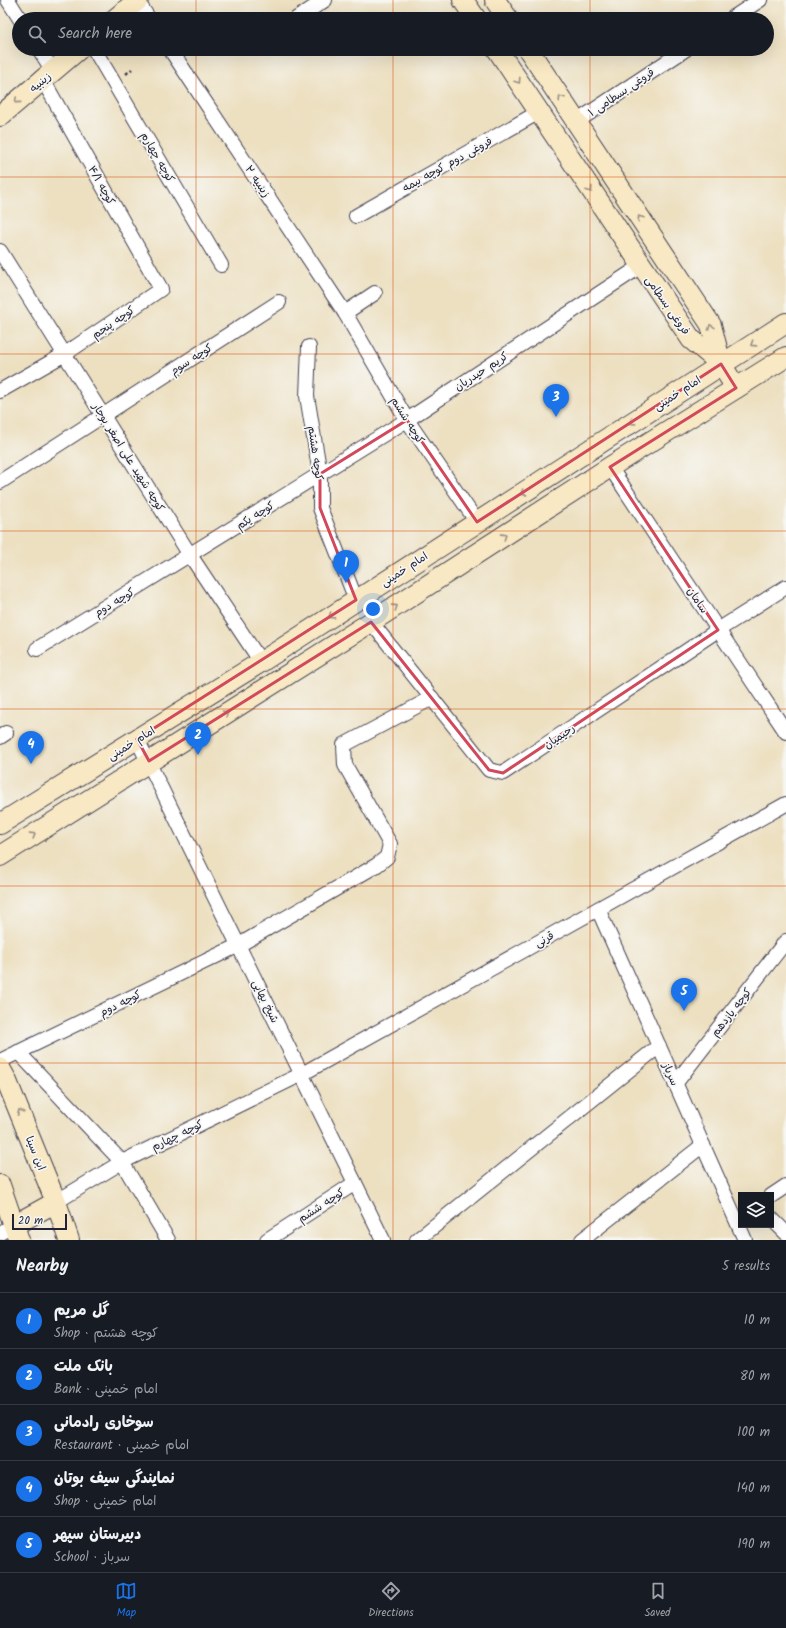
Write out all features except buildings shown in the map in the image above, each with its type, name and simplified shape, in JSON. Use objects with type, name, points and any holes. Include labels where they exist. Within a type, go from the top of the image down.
[{"type":"main road","points":[[123,12],[138,0]]},
{"type":"main road","points":[[464,0],[472,12]]},
{"type":"main road","points":[[495,0],[503,12]]},
{"type":"main road","name":"زینبیه","points":[[0,116],[71,56]]},
{"type":"main road","name":"فروغی بسطامی","points":[[501,56],[691,339],[721,364]]},
{"type":"main road","points":[[533,56],[711,324],[721,364],[736,388]]},
{"type":"main road","name":"امام خمینی","points":[[0,824],[261,662],[786,323]]},
{"type":"main road","points":[[0,856],[372,622],[610,467],[786,357]]},
{"type":"main road","name":"ابن سینا","points":[[0,1068],[6,1079],[56,1202],[69,1240]]},
{"type":"main road","points":[[0,1185],[11,1233],[56,1202]]},
{"type":"street","points":[[8,0],[16,12]]},
{"type":"street","points":[[138,0],[146,12]]},
{"type":"street","points":[[307,12],[325,0]]},
{"type":"street","points":[[742,12],[760,0]]},
{"type":"street","name":"کوچه ۴/۱","points":[[41,56],[48,76],[161,289]]},
{"type":"street","name":"کوچه چهارم","points":[[98,56],[221,265]]},
{"type":"street","name":"زینبیه ۲","points":[[175,56],[346,313]]},
{"type":"street","name":"فروغی بسطامی ۱","points":[[576,122],[675,56]]},
{"type":"street","name":"فروغی دوم کوچه بیمه","points":[[356,216],[539,112]]},
{"type":"street","name":"کوچه شهید علی اصغر بوجار","points":[[0,251],[190,555],[261,662]]},
{"type":"street","name":"کریم حیدریان","points":[[320,474],[407,420],[641,266]]},
{"type":"street","name":"کوچه پنجم","points":[[65,354],[161,289]]},
{"type":"street","points":[[346,313],[374,292]]},
{"type":"street","name":"کوچه سوم","points":[[103,415],[279,302]]},
{"type":"street","name":"کوچه ششم","points":[[346,313],[407,420],[476,522]]},
{"type":"street","name":"کوچه هشتم","points":[[309,347],[308,396],[320,474],[320,508],[356,600]]},
{"type":"street","points":[[0,391],[65,354]]},
{"type":"street","points":[[0,482],[103,415]]},
{"type":"street","name":"سامان","points":[[610,467],[786,732]]},
{"type":"street","name":"کوچه یکم","points":[[190,555],[320,474]]},
{"type":"street","name":"کوچه دوم","points":[[37,649],[190,555]]},
{"type":"street","name":"رحیمیان","points":[[372,622],[489,770],[503,773],[718,630],[786,588]]},
{"type":"street","name":"کوچه دوم","points":[[0,1061],[239,945],[377,865],[386,857],[390,844],[345,765],[344,745],[432,698]]},
{"type":"street","name":"شیخ بهایی","points":[[137,739],[150,761],[383,1240]]},
{"type":"street","name":"قرنی","points":[[302,1074],[786,804]]},
{"type":"street","name":"سرباز","points":[[598,909],[675,1084],[738,1216]]},
{"type":"street","name":"کوچه یازدهم","points":[[675,1084],[786,941]]},
{"type":"street","points":[[417,1240],[659,1046]]},
{"type":"street","points":[[18,1052],[122,1162],[168,1240]]},
{"type":"street","name":"کوچه چهارم","points":[[56,1202],[122,1162],[302,1074]]},
{"type":"street","points":[[582,1240],[703,1145]]},
{"type":"street","name":"کوچه ششم","points":[[267,1240],[355,1183]]},
{"type":"street","points":[[774,1194],[786,1186]]},
{"type":"street","points":[[774,1221],[786,1232]]},
{"type":"street","name":"سرباز","points":[[742,1228],[745,1240]]},
{"type":"highlighted area","points":[[721,364],[736,388],[610,467],[718,630],[503,773],[489,770],[371,622],[149,761],[137,739],[356,600],[320,508],[320,474],[407,420],[477,522]]},
{"type":"place","name":"سوخاری رادمانی","points":[[556,417]]},
{"type":"place","name":"گل مریم","points":[[346,583]]},
{"type":"place","name":"بانک ملت","points":[[198,755]]},
{"type":"place","name":"نمایندگی سیف بوتان","points":[[31,764]]},
{"type":"place","name":"دبیرستان سپهر","points":[[684,1011]]}]
